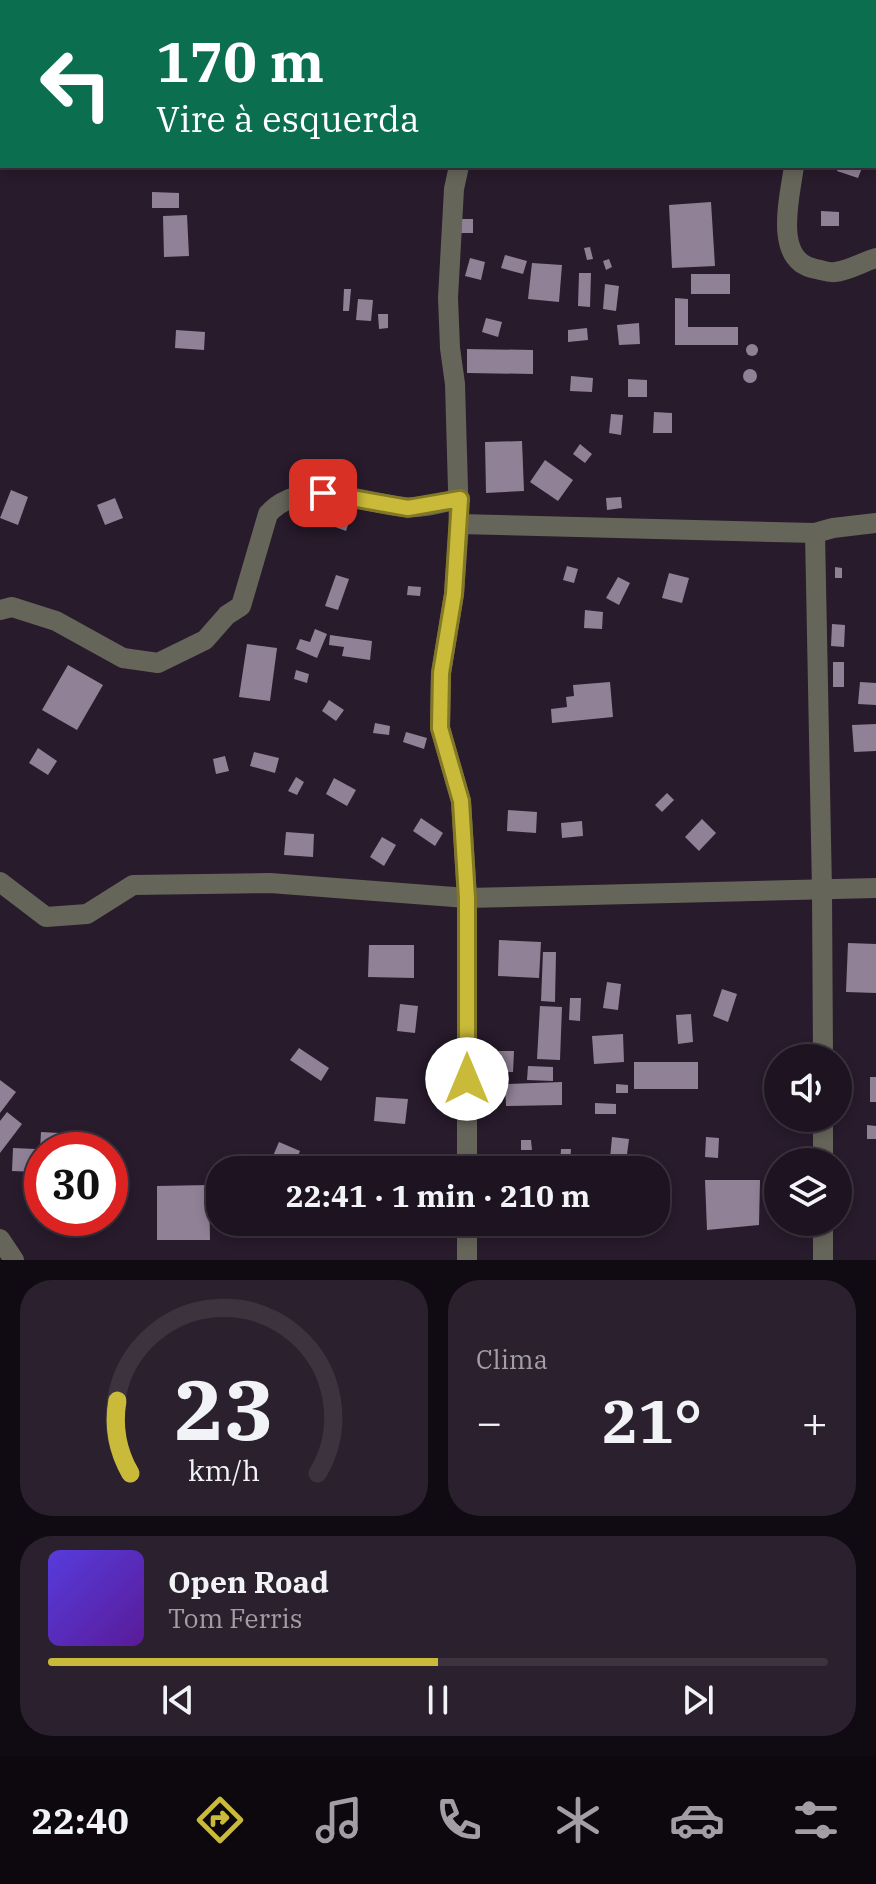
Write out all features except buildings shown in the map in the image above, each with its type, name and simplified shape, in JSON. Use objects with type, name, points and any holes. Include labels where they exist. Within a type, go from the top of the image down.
[{"type":"street","points":[[459,168],[454,189],[448,298],[460,499],[454,594],[441,673],[440,728],[461,801],[467,898],[467,1156]]},
{"type":"street","points":[[794,168],[788,243],[796,259],[809,268],[834,273],[876,258]]},
{"type":"street","points":[[0,610],[12,607],[56,621],[123,658],[158,663],[205,640],[227,615],[241,606],[268,514],[278,503],[293,497],[323,493],[408,508],[460,499]]},
{"type":"street","points":[[459,524],[815,533],[876,523]]},
{"type":"street","points":[[815,533],[823,1044]]},
{"type":"street","points":[[0,882],[46,917],[87,914],[133,885],[270,883],[467,898],[876,888]]},
{"type":"street","points":[[467,1236],[467,1260]]},
{"type":"street","points":[[823,1236],[823,1260]]},
{"type":"street","points":[[0,1239],[14,1260]]},
{"type":"route","points":[[323,493],[408,508],[460,499],[454,594],[441,673],[440,728],[461,801],[467,898],[467,1079]]}]
